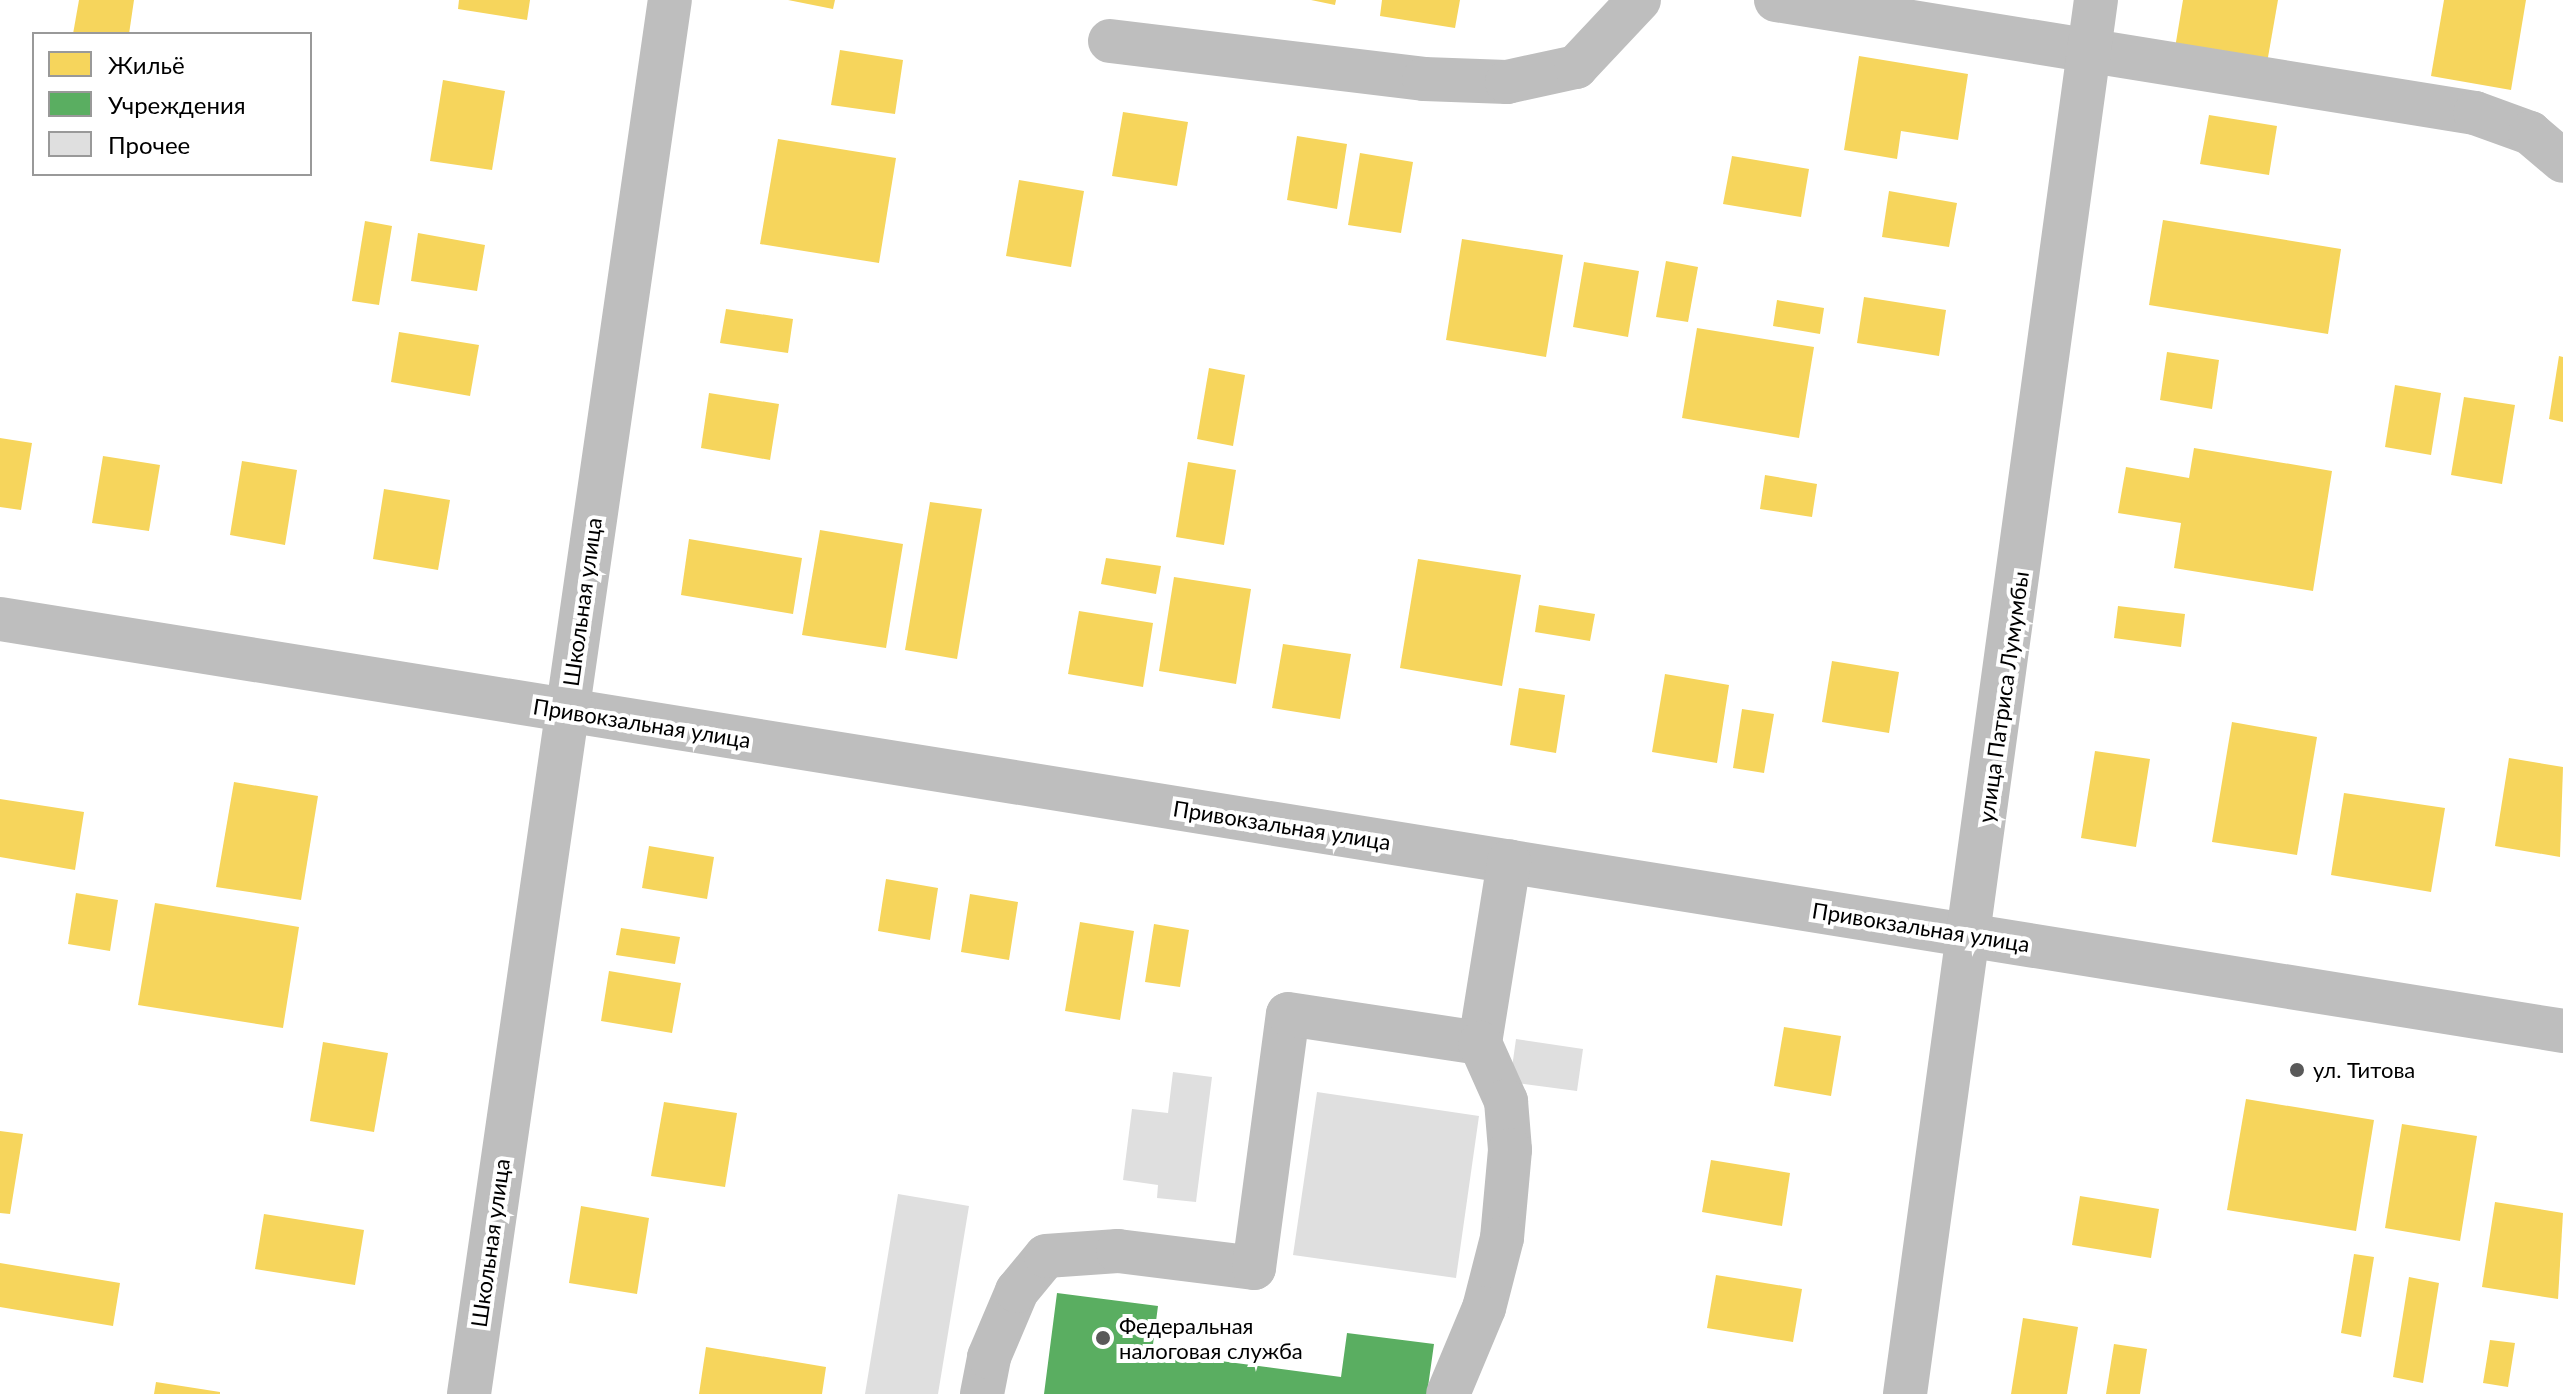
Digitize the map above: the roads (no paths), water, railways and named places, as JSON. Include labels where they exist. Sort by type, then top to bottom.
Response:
[{"type":"street","name":"Школьная улица","points":[[469,1394],[670,0]]},
{"type":"street","points":[[1110,41],[1424,79],[1507,82],[1576,67],[1639,0]]},
{"type":"street","points":[[1776,0],[2475,113],[2530,133],[2563,161]]},
{"type":"street","name":"улица Патриса Лумумбы","points":[[1905,1394],[1971,935],[2096,0]]},
{"type":"street","name":"Привокзальная улица","points":[[0,619],[2563,1031]]},
{"type":"street","points":[[1448,1394],[1484,1308],[1504,1223],[1510,1150],[1506,1101],[1480,1043],[1509,861]]},
{"type":"street","points":[[982,1394],[989,1357],[1017,1291],[1046,1256],[1118,1251],[1254,1268],[1288,1014],[1480,1043]]},
{"type":"place","name":"ул. Титова","points":[[2297,1070]]},
{"type":"place","name":"Федеральная налоговая служба","points":[[1103,1338]]}]
